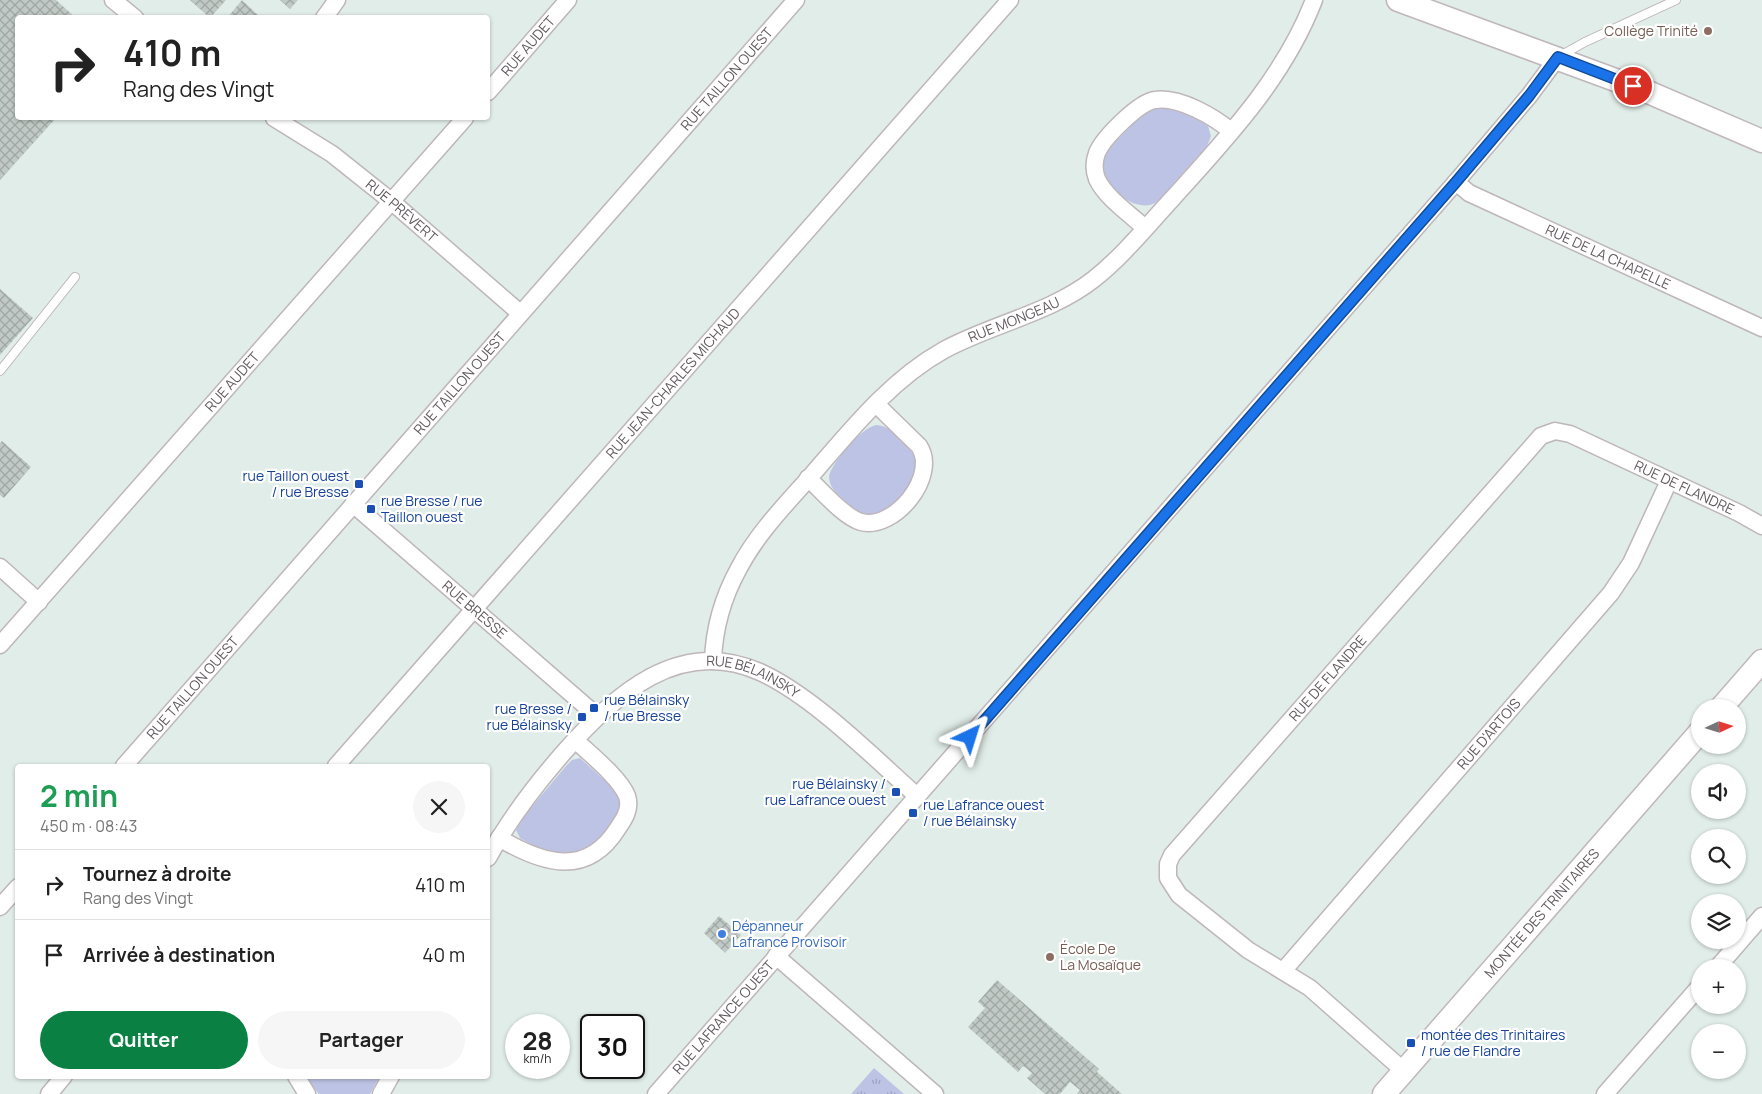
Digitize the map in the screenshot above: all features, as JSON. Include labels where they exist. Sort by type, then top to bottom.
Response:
[{"type":"street","points":[[113,0],[131,15]]},
{"type":"street","points":[[326,15],[337,0]]},
{"type":"street","name":"RUE AUDET","points":[[490,90],[568,0]]},
{"type":"street","name":"RUE TAILLON OUEST","points":[[126,764],[796,0]]},
{"type":"street","name":"RUE JEAN-CHARLES MICHAUD","points":[[338,764],[1010,0]]},
{"type":"street","name":"RUE MONGEAU","points":[[713,661],[717,622],[739,568],[762,532],[808,478],[876,404],[907,375],[945,350],[978,333],[1057,300],[1086,285],[1107,268],[1146,228],[1231,131],[1282,66],[1314,0]]},
{"type":"street","points":[[1398,0],[1558,57],[1703,114],[1762,141]]},
{"type":"street","name":"RUE LAFRANCE OUEST","points":[[656,1094],[1456,182],[1529,96],[1558,57]]},
{"type":"street","points":[[1146,228],[1118,203],[1098,181],[1095,161],[1104,142],[1134,111],[1155,100],[1177,102],[1202,112],[1231,131]]},
{"type":"street","name":"RUE PRÉVERT","points":[[277,120],[325,148],[391,201],[520,313]]},
{"type":"street","name":"RUE AUDET","points":[[0,645],[463,120]]},
{"type":"street","name":"RUE DE LA CHAPELLE","points":[[1456,182],[1469,192],[1762,328]]},
{"type":"street","points":[[808,478],[849,515],[862,522],[877,523],[886,519],[905,502],[923,478],[926,464],[924,454],[919,446],[876,404]]},
{"type":"street","name":"RUE DE FLANDRE","points":[[1404,1071],[1324,1000],[1283,971],[1248,950],[1175,891],[1168,878],[1167,869],[1174,851],[1537,438],[1550,432],[1565,432],[1739,513],[1762,526]]},
{"type":"street","name":"RUE D'ARTOIS","points":[[1283,971],[1611,593],[1630,562],[1669,481]]},
{"type":"street","name":"RUE BRESSE","points":[[353,504],[597,716]]},
{"type":"street","points":[[0,567],[39,602]]},
{"type":"street","name":"RUE BÉLAINSKY","points":[[490,854],[499,838],[532,791],[597,716],[625,692],[654,675],[680,665],[713,661],[740,665],[785,686],[823,715],[917,796]]},
{"type":"street","points":[[1730,699],[1760,668]]},
{"type":"street","points":[[499,838],[512,846],[537,855],[573,862],[588,859],[597,853],[618,829],[628,808],[626,795],[608,772],[575,740]]},
{"type":"street","name":"MONTÉE DES TRINITAIRES","points":[[1384,1094],[1691,742]]},
{"type":"street","points":[[0,907],[15,890]]},
{"type":"street","points":[[1725,959],[1762,916]]},
{"type":"street","points":[[776,956],[936,1094]]},
{"type":"street","points":[[1605,1094],[1691,996]]},
{"type":"street","points":[[49,1094],[62,1079]]},
{"type":"street","points":[[298,1079],[307,1094]]},
{"type":"street","points":[[381,1094],[389,1079]]},
{"type":"lane","points":[[1558,57],[1584,42],[1676,0]]},
{"type":"lane","points":[[0,371],[76,277]]},
{"type":"green space","points":[[1152,109],[1174,110],[1189,115],[1208,126],[1211,136],[1207,146],[1159,200],[1150,205],[1141,205],[1121,196],[1113,188],[1103,170],[1103,161],[1116,141],[1138,119]]},
{"type":"green space","points":[[876,425],[888,429],[907,446],[916,460],[917,473],[909,489],[886,510],[876,514],[859,514],[831,486],[829,476],[836,462],[848,446],[863,432]]},
{"type":"green space","points":[[580,758],[613,788],[619,799],[618,812],[610,826],[598,840],[588,847],[566,853],[543,849],[520,838],[516,830],[524,816],[566,766],[572,760]]},
{"type":"green space","points":[[874,1068],[904,1094],[851,1094]]},
{"type":"green space","points":[[306,1079],[378,1079],[370,1094],[319,1094]]},
{"type":"building","points":[[0,0],[56,0],[73,15],[15,15],[15,120],[54,120],[0,180]]},
{"type":"building","points":[[190,0],[226,0],[213,15],[207,15]]},
{"type":"building","points":[[242,0],[258,15],[230,15]]},
{"type":"building","points":[[280,0],[298,0],[290,9]]},
{"type":"building","points":[[0,289],[33,318],[0,355]]},
{"type":"building","points":[[2,441],[31,467],[4,498],[0,495],[0,443]]},
{"type":"building","name":"Dépanneur Lafrance Provisoir","points":[[719,916],[741,935],[725,953],[704,933]]},
{"type":"building","points":[[997,980],[1099,1069],[1097,1072],[1122,1094],[1077,1094],[1080,1090],[1070,1082],[1060,1094],[1045,1094],[1027,1078],[1032,1073],[1023,1066],[1018,1072],[968,1027],[985,1008],[978,1002]]},
{"type":"place","name":"Collège Trinité","points":[[1708,31]]},
{"type":"place","name":"rue Taillon ouest / rue Bresse","points":[[359,484]]},
{"type":"place","name":"rue Bresse / rue Taillon ouest","points":[[371,509]]},
{"type":"place","name":"rue Bélainsky / rue Bresse","points":[[594,708]]},
{"type":"place","name":"rue Bresse / rue Bélainsky","points":[[582,717]]},
{"type":"place","name":"rue Bélainsky / rue Lafrance ouest","points":[[896,792]]},
{"type":"place","name":"rue Lafrance ouest / rue Bélainsky","points":[[913,813]]},
{"type":"place","name":"Dépanneur Lafrance Provisoir","points":[[722,934]]},
{"type":"place","name":"École De La Mosaïque","points":[[1050,957]]},
{"type":"place","name":"montée des Trinitaires / rue de Flandre","points":[[1411,1043]]},
{"type":"route","points":[[970,737],[1456,182],[1529,96],[1558,57],[1633,86]]}]
